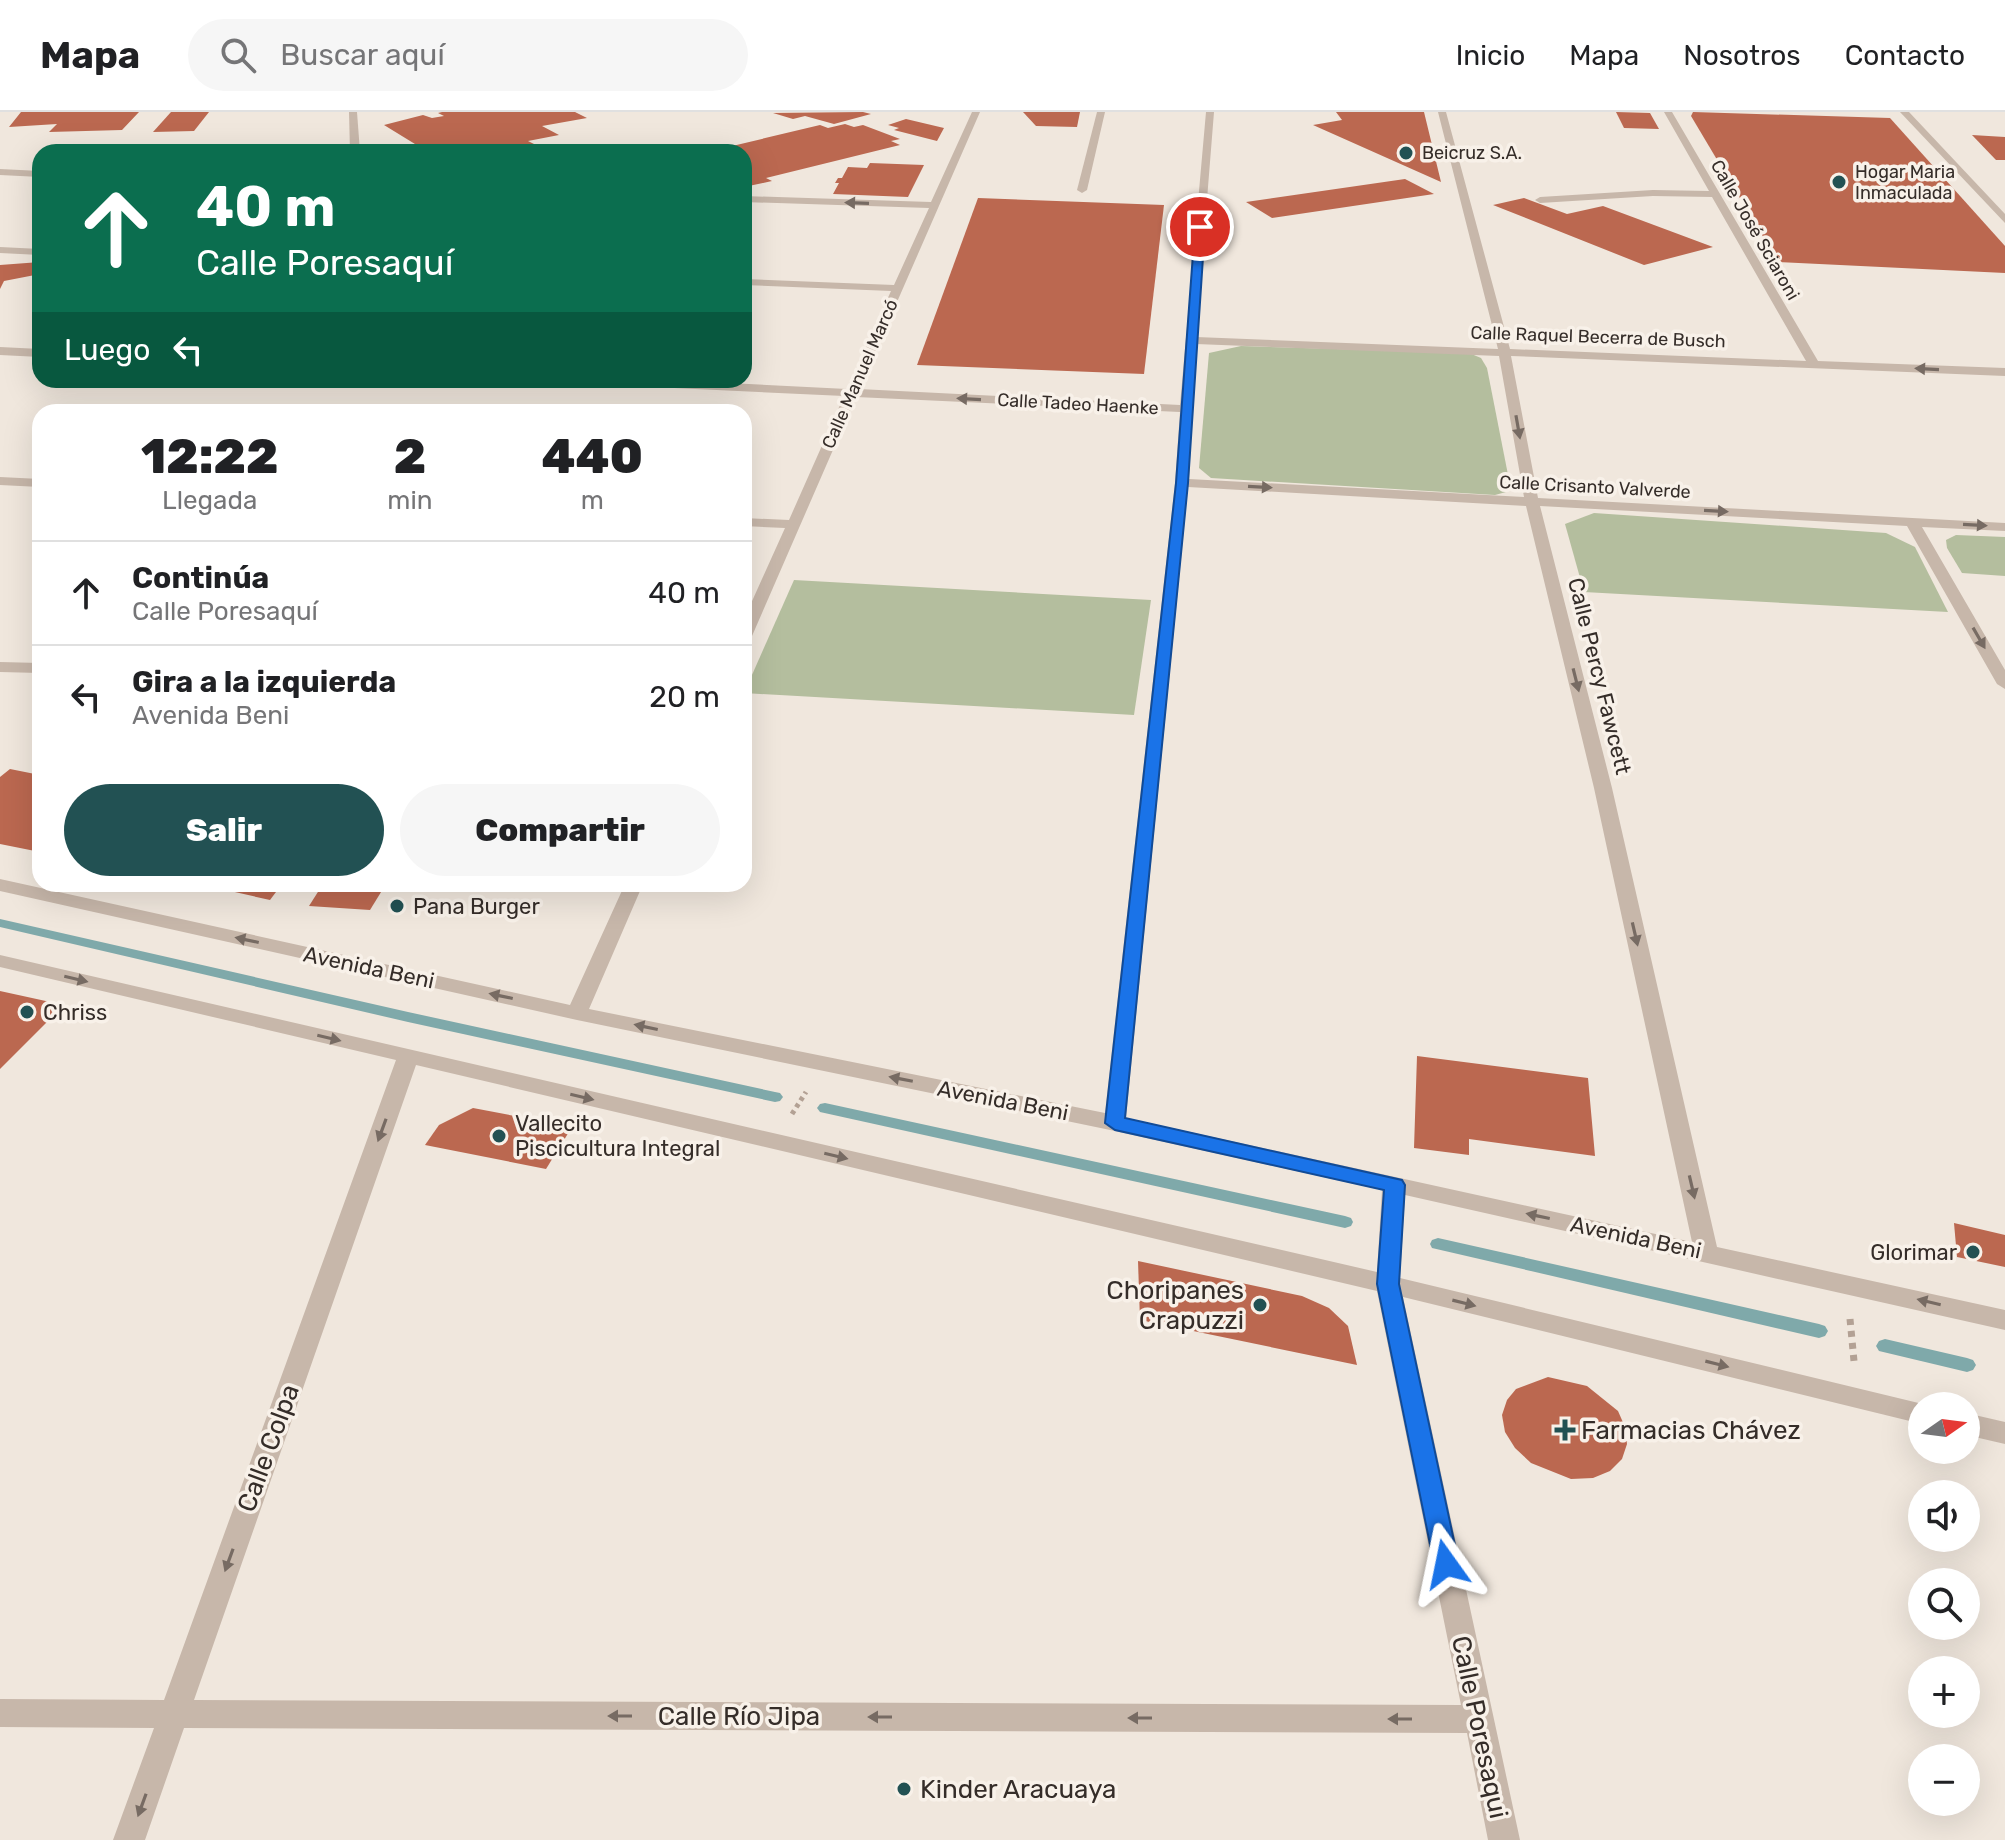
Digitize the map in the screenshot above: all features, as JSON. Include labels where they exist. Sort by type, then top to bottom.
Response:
[{"type":"street","points":[[353,112],[355,144]]},
{"type":"street","name":"Calle Manuel Marcó","points":[[752,618],[976,112]]},
{"type":"street","points":[[1082,190],[1101,112]]},
{"type":"street","points":[[1186,409],[1210,112]]},
{"type":"street","name":"Calle Percy Fawcett","points":[[1442,112],[1504,350],[1532,502],[1603,788],[1706,1252]]},
{"type":"street","name":"Calle José Sciaroni","points":[[1668,112],[1814,364]]},
{"type":"street","points":[[1904,112],[2005,220]]},
{"type":"street","points":[[0,172],[32,174]]},
{"type":"street","points":[[1540,200],[1653,193],[1716,194]]},
{"type":"street","points":[[752,199],[935,205]]},
{"type":"street","points":[[0,250],[32,252]]},
{"type":"street","points":[[752,282],[898,288]]},
{"type":"street","name":"Calle Raquel Becerra de Busch","points":[[1190,340],[2005,372]]},
{"type":"street","points":[[0,351],[32,353]]},
{"type":"street","name":"Calle Tadeo Haenke","points":[[751,388],[1186,409],[1182,483],[1115,1123]]},
{"type":"street","points":[[0,481],[32,483]]},
{"type":"street","name":"Calle Crisanto Valverde","points":[[1182,483],[2005,527]]},
{"type":"street","points":[[752,522],[793,524]]},
{"type":"street","points":[[1912,522],[2005,684]]},
{"type":"street","points":[[0,667],[32,668]]},
{"type":"street","name":"Avenida Beni","points":[[0,885],[577,1013],[1115,1123],[2005,1320]]},
{"type":"street","points":[[577,1013],[630,892]]},
{"type":"street","points":[[0,961],[1388,1284],[1908,1410]]},
{"type":"street","name":"Calle Colpa","points":[[129,1840],[408,1057]]},
{"type":"street","name":"Calle Poresaqui","points":[[1394,1185],[1388,1284],[1504,1840]]},
{"type":"street","points":[[1980,1427],[2005,1433]]},
{"type":"street","name":"Calle Río Jipa","points":[[0,1713],[1478,1719]]},
{"type":"path","points":[[774,1141],[825,1064]]},
{"type":"path","points":[[1847,1283],[1858,1398]]},
{"type":"green space","points":[[1241,346],[1469,353],[1481,358],[1487,368],[1510,485],[1506,492],[1495,495],[1211,478],[1199,468],[1209,353]]},
{"type":"green space","points":[[1594,513],[1886,533],[1915,547],[1948,612],[1584,592],[1565,524]]},
{"type":"green space","points":[[1956,535],[2005,537],[2005,576],[1962,573],[1947,548],[1946,540]]},
{"type":"green space","points":[[794,580],[1151,600],[1134,715],[752,693],[752,675]]},
{"type":"building","points":[[21,112],[139,112],[122,130],[49,132],[57,124],[9,127]]},
{"type":"building","points":[[171,112],[209,112],[194,131],[153,132]]},
{"type":"building","points":[[575,112],[587,118],[542,126],[559,135],[528,141],[534,144],[415,144],[384,125],[423,115],[432,118],[444,116],[438,113]]},
{"type":"building","points":[[1023,112],[1080,112],[1077,127],[1036,126]]},
{"type":"building","name":"Beicruz S.A.","points":[[1336,112],[1424,112],[1441,182],[1313,125],[1342,120]]},
{"type":"building","points":[[1616,112],[1650,113],[1659,129],[1624,128]]},
{"type":"building","name":"Hogar Maria Inmaculada","points":[[1693,112],[1890,118],[2005,246],[2005,273],[1778,262],[1691,116]]},
{"type":"building","points":[[773,113],[871,114],[834,124],[805,116],[793,119]]},
{"type":"building","points":[[906,119],[944,128],[937,141],[894,130],[899,128],[888,125]]},
{"type":"building","points":[[845,124],[854,127],[863,125],[900,139],[891,141],[900,145],[766,178],[772,181],[752,185],[752,144],[740,144],[820,125],[828,128]]},
{"type":"building","points":[[1972,135],[2005,137],[2005,160],[1996,160]]},
{"type":"building","points":[[870,163],[924,165],[908,197],[833,194],[839,183],[835,183],[848,167],[867,168]]},
{"type":"building","points":[[1405,179],[1434,194],[1272,218],[1246,202]]},
{"type":"building","points":[[978,198],[1164,205],[1144,374],[917,365]]},
{"type":"building","points":[[1524,198],[1567,214],[1603,206],[1713,247],[1644,265],[1493,205]]},
{"type":"building","points":[[32,263],[32,276],[4,281],[0,289],[0,265]]},
{"type":"building","points":[[10,769],[32,773],[32,850],[0,844],[0,777]]},
{"type":"building","points":[[235,892],[276,892],[270,900]]},
{"type":"building","points":[[318,892],[381,892],[370,910],[309,906]]},
{"type":"building","points":[[0,991],[64,1005],[0,1069]]},
{"type":"building","points":[[1417,1056],[1588,1078],[1595,1156],[1469,1139],[1469,1155],[1414,1148]]},
{"type":"building","name":"Vallecito Piscicultura Integral","points":[[473,1108],[572,1127],[546,1169],[425,1145],[439,1125]]},
{"type":"building","points":[[1954,1223],[2005,1235],[2005,1267],[1957,1257]]},
{"type":"building","points":[[1138,1261],[1302,1296],[1329,1308],[1348,1326],[1357,1365],[1140,1320]]},
{"type":"building","name":"Farmacias Chávez","points":[[1548,1377],[1587,1386],[1618,1411],[1625,1427],[1627,1444],[1622,1459],[1610,1471],[1593,1478],[1571,1479],[1531,1463],[1515,1448],[1505,1432],[1502,1415],[1507,1400],[1516,1389]]},
{"type":"waterway","points":[[0,923],[775,1097]]},
{"type":"waterway","points":[[825,1108],[1345,1222]]},
{"type":"waterway","points":[[1438,1244],[1819,1331]]},
{"type":"waterway","points":[[1885,1346],[1967,1365]]},
{"type":"place","name":"Beicruz S.A.","points":[[1406,153]]},
{"type":"place","name":"Hogar Maria Inmaculada","points":[[1839,182]]},
{"type":"place","name":"Pana Burger","points":[[397,906]]},
{"type":"place","name":"Chriss","points":[[27,1012]]},
{"type":"place","name":"Vallecito Piscicultura Integral","points":[[499,1136]]},
{"type":"place","name":"Glorimar","points":[[1973,1252]]},
{"type":"place","name":"Choripanes Crapuzzi","points":[[1260,1305]]},
{"type":"place","name":"Farmacias Chávez","points":[[1565,1430]]},
{"type":"place","name":"Kinder Aracuaya","points":[[904,1789]]},
{"type":"route","points":[[1200,227],[1182,483],[1115,1123],[1394,1185],[1388,1284],[1446,1564]]}]
